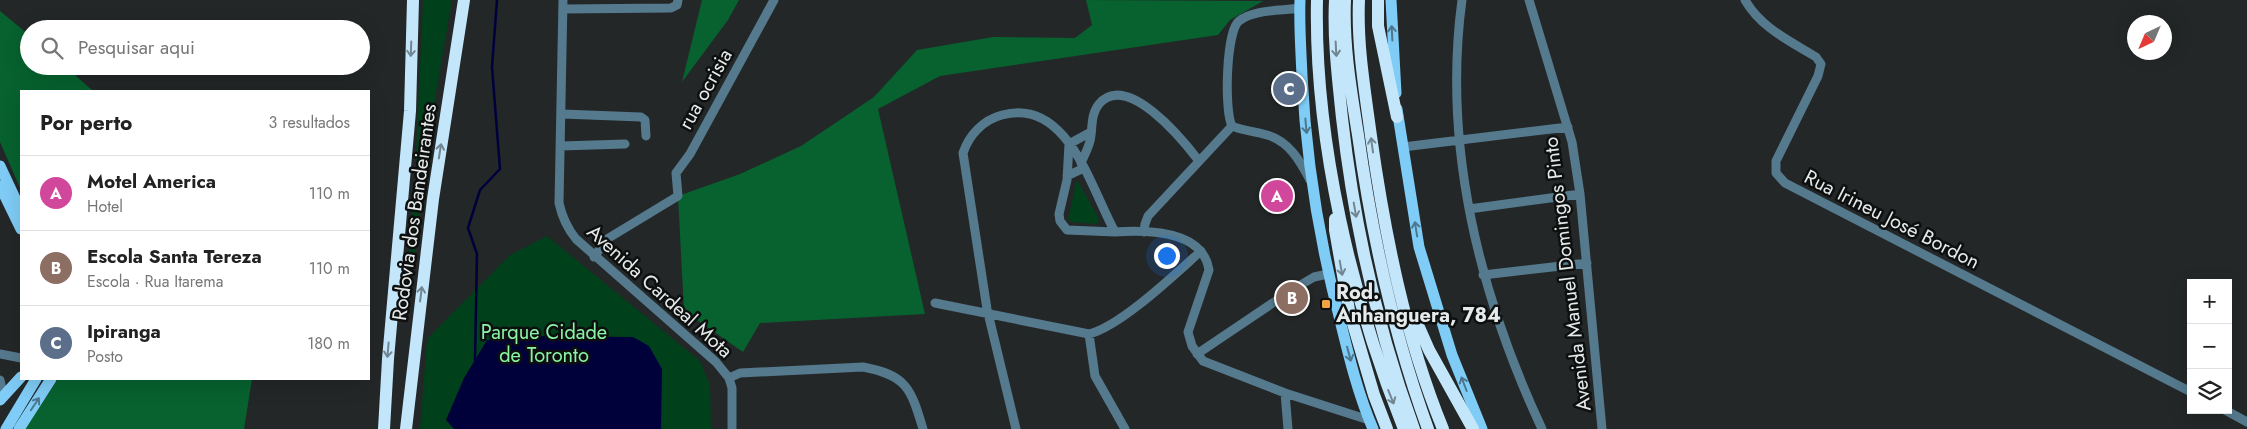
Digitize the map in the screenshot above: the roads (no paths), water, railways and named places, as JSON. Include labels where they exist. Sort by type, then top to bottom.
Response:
[{"type":"highway","name":"Rodovia dos Bandeirantes","points":[[384,429],[388,359],[410,111],[413,0]]},
{"type":"highway","name":"Rodovia dos Bandeirantes","points":[[406,429],[432,199],[464,0]]},
{"type":"highway","points":[[1318,0],[1319,87],[1337,202],[1370,332],[1388,390],[1404,429]]},
{"type":"highway","points":[[1335,0],[1336,65],[1358,229],[1382,334],[1414,429]]},
{"type":"highway","points":[[1346,0],[1346,48],[1373,235],[1393,322],[1428,429]]},
{"type":"highway","points":[[1359,0],[1361,61],[1366,101],[1375,167],[1396,279],[1417,354],[1443,429]]},
{"type":"highway","points":[[1378,0],[1378,26],[1398,117]]},
{"type":"highway","points":[[1337,202],[1335,230],[1349,310],[1386,429]]},
{"type":"highway","points":[[1396,279],[1406,292],[1418,328],[1428,350],[1473,429]]},
{"type":"main road","points":[[1391,0],[1398,117],[1419,247],[1452,355],[1482,429]]},
{"type":"main road","points":[[1300,4],[1303,90],[1311,182],[1328,274],[1354,375],[1371,425]]},
{"type":"main road","points":[[0,166],[20,209]]},
{"type":"main road","points":[[0,186],[4,201],[20,227]]},
{"type":"main road","points":[[0,400],[20,378]]},
{"type":"main road","points":[[6,429],[35,380]]},
{"type":"main road","points":[[19,429],[50,380]]},
{"type":"street","name":"rua ocrisia","points":[[594,257],[607,240],[678,196],[676,173],[690,154],[774,0]]},
{"type":"street","points":[[1462,0],[1458,69],[1459,140],[1469,209],[1483,275],[1518,374],[1542,429]]},
{"type":"street","name":"Avenida Manuel Domingos Pinto","points":[[1529,0],[1568,127],[1580,194],[1602,429]]},
{"type":"street","name":"Rua Irineu José Bordon","points":[[1746,0],[1756,17],[1766,26],[1816,57],[1820,64],[1818,76],[1776,161],[1776,173],[1785,183],[2187,390]]},
{"type":"street","points":[[563,4],[610,4],[671,8],[678,2]]},
{"type":"street","name":"Avenida Cardeal Mota","points":[[563,4],[559,203],[562,216],[568,230],[594,257],[716,362],[729,378],[733,402],[732,429]]},
{"type":"street","points":[[1232,126],[1228,108],[1230,40],[1233,29],[1240,20],[1251,15],[1300,4]]},
{"type":"street","points":[[1067,176],[1083,165],[1090,141],[1094,113],[1098,105],[1110,96],[1123,95],[1136,100],[1152,111],[1171,128],[1199,161]]},
{"type":"street","points":[[1016,429],[988,314],[964,164],[963,153],[967,143],[990,120],[1008,113],[1022,112],[1038,115],[1050,122],[1069,144],[1083,165],[1115,232]]},
{"type":"street","points":[[562,114],[641,117],[645,120],[646,136]]},
{"type":"street","points":[[1144,232],[1144,224],[1148,216],[1232,126]]},
{"type":"street","points":[[1232,126],[1268,135],[1284,144],[1298,158],[1311,182]]},
{"type":"street","points":[[1403,147],[1568,127]]},
{"type":"street","points":[[1069,144],[1091,132]]},
{"type":"street","points":[[561,146],[625,144]]},
{"type":"street","points":[[1069,144],[1067,176],[1059,214],[1063,226],[1067,230],[1144,232],[1185,240],[1201,251],[1208,260],[1209,270],[1188,332],[1192,346],[1203,361],[1371,425]]},
{"type":"street","points":[[1469,209],[1580,194]]},
{"type":"street","points":[[935,303],[1089,334],[1097,332],[1118,320],[1201,251]]},
{"type":"street","points":[[1483,275],[1587,263]]},
{"type":"street","points":[[1197,354],[1314,276],[1328,274]]},
{"type":"street","points":[[1089,334],[1095,376],[1125,429]]},
{"type":"street","points":[[0,354],[20,358]]},
{"type":"street","points":[[729,378],[740,373],[863,368],[879,370],[891,374],[914,397],[923,429]]},
{"type":"street","points":[[0,380],[2,389],[0,400]]},
{"type":"street","points":[[1285,393],[1288,429]]},
{"type":"street","points":[[2232,414],[2247,422]]},
{"type":"waterway","points":[[475,360],[477,254],[468,228],[480,190],[500,169],[492,67],[497,0]]},
{"type":"place","name":"Ipiranga","points":[[1289,89]]},
{"type":"place","name":"Motel America","points":[[1277,196]]},
{"type":"place","name":"Escola Santa Tereza","points":[[1292,298]]},
{"type":"place","name":"Rod. Anhanguera, 784","points":[[1326,304]]},
{"type":"park label","name":"Parque Cidade de Toronto","points":[[544,344]]}]
